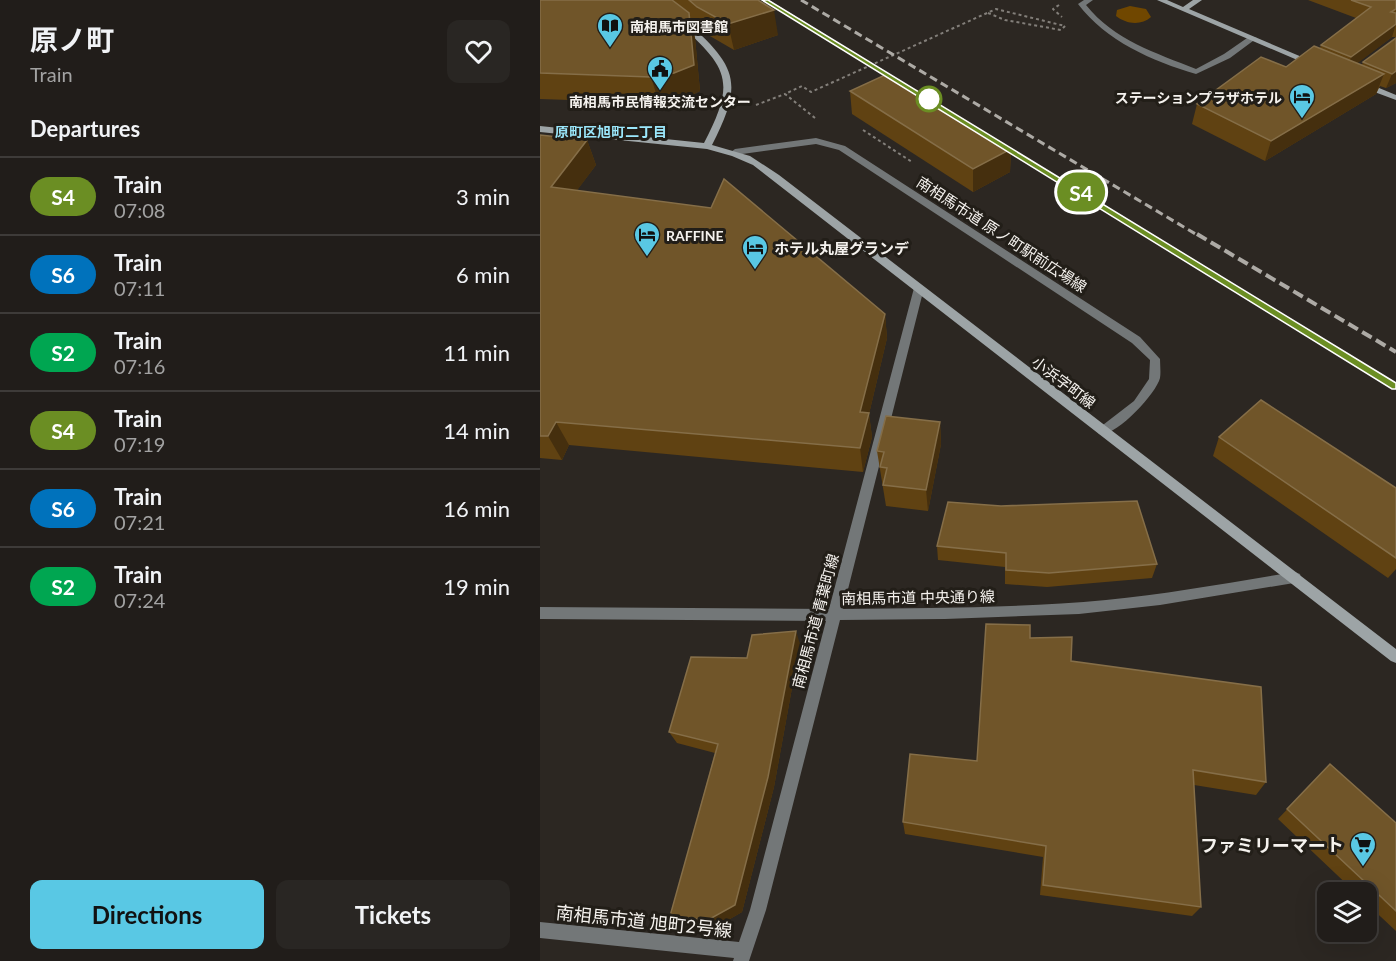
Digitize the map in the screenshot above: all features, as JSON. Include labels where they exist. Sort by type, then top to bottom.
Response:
[{"type":"main road","points":[[1161,0],[1316,64]]},
{"type":"main road","points":[[1184,9],[1198,0]]},
{"type":"main road","points":[[674,15],[710,46],[721,60],[729,77],[729,93],[722,118],[707,146]]},
{"type":"main road","points":[[1357,82],[1396,98]]},
{"type":"main road","name":"小浜字町線","points":[[540,129],[707,146],[735,152],[762,165],[797,195],[1396,657]]},
{"type":"street","points":[[1089,0],[1082,4],[1091,18],[1120,39],[1196,72],[1227,56],[1252,38]]},
{"type":"street","name":"南相馬市道 原ノ町駅前広場線","points":[[735,152],[816,141],[842,148],[1136,340],[1155,359],[1154,378],[1138,404],[1103,431]]},
{"type":"street","name":"南相馬市道 青葉町線","points":[[742,956],[758,910],[919,288]]},
{"type":"street","name":"南相馬市道 中央通り線","points":[[540,613],[833,614],[1082,608],[1170,599],[1295,578]]},
{"type":"street","name":"南相馬市道 旭町2号線","points":[[540,930],[742,956]]},
{"type":"path","points":[[756,105],[787,95],[802,86],[811,92],[996,9],[1065,26]]},
{"type":"path","points":[[988,13],[1005,20],[1060,30],[1068,23]]},
{"type":"path","points":[[787,95],[816,119]]},
{"type":"path","points":[[903,156],[913,153]]},
{"type":"shaded area","points":[[1130,6],[1146,9],[1151,17],[1143,22],[1134,23],[1116,16],[1117,10]]},
{"type":"building","name":"南相馬市図書館","points":[[540,0],[672,0],[689,13],[694,65],[674,73],[651,77],[540,73]]},
{"type":"building","points":[[689,0],[758,0],[774,10],[728,24]]},
{"type":"building","points":[[1351,0],[1396,0],[1396,9],[1391,12],[1396,13],[1396,24],[1351,57],[1321,45],[1371,7]]},
{"type":"building","points":[[1396,38],[1396,71],[1392,74],[1363,62]]},
{"type":"building","points":[[1314,46],[1384,74],[1271,141],[1197,104],[1261,57],[1286,67]]},
{"type":"building","points":[[887,74],[1011,149],[973,169],[850,91]]},
{"type":"building","points":[[540,135],[587,140],[551,187],[711,208],[724,179],[885,314],[860,412],[869,413],[860,448],[556,422],[548,436],[540,436]]},
{"type":"building","points":[[1261,400],[1396,488],[1396,558],[1219,437]]},
{"type":"building","points":[[886,416],[940,422],[926,490],[883,485],[887,468],[880,467],[884,452],[877,451]]},
{"type":"building","points":[[1137,501],[1157,564],[1049,573],[1006,570],[1006,553],[937,546],[948,502],[1001,506]]},
{"type":"building","points":[[986,624],[1030,625],[1030,638],[1072,637],[1071,661],[1261,687],[1266,782],[1193,770],[1201,907],[1043,885],[1046,846],[903,822],[910,754],[977,761]]},
{"type":"building","points":[[796,631],[768,777],[735,905],[708,920],[670,916],[718,744],[669,732],[691,657],[747,658],[752,635]]},
{"type":"building","name":"ファミリーマート","points":[[1330,764],[1396,823],[1396,911],[1377,893],[1377,882],[1365,882],[1287,809]]},
{"type":"railway","points":[[766,0],[1150,236]]},
{"type":"railway","points":[[801,0],[1199,236]]},
{"type":"railway","points":[[1148,234],[1396,386]]},
{"type":"railway","points":[[1197,234],[1396,352]]},
{"type":"train","name":"S4","points":[[766,0],[1396,386]]},
{"type":"place","name":"南相馬市図書館","points":[[610,49]]},
{"type":"place","name":"南相馬市民情報交流センター","points":[[660,92]]},
{"type":"place","name":"ステーションプラザホテル","points":[[1302,120]]},
{"type":"place","name":"RAFFINE","points":[[647,258]]},
{"type":"place","name":"ホテル丸屋グランデ","points":[[755,271]]},
{"type":"place","name":"ファミリーマート","points":[[1363,868]]},
{"type":"district","name":"原町区旭町二丁目","points":[[611,131]]}]
